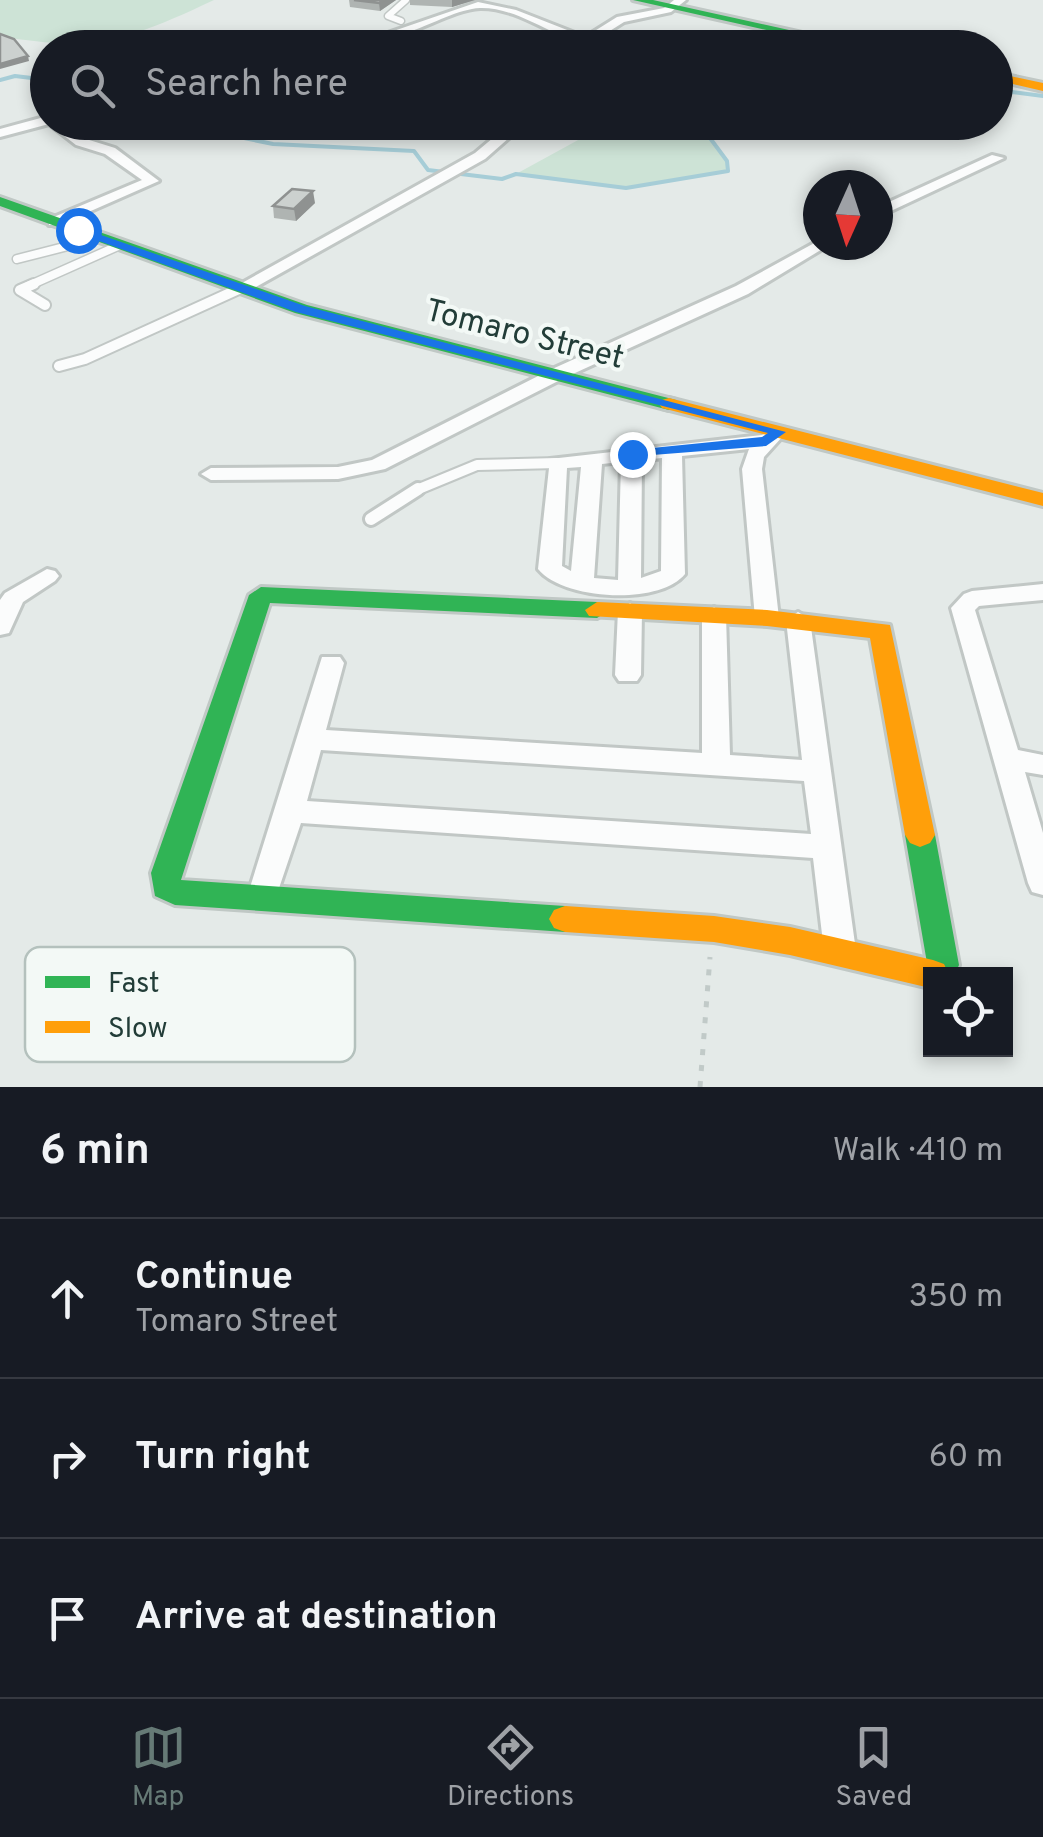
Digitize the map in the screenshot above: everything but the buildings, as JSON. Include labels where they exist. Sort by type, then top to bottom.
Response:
[{"type":"main road","points":[[626,0],[675,6],[784,30]]},
{"type":"main road","points":[[642,8],[675,6],[776,30]]},
{"type":"main road","points":[[1013,80],[1043,86]]},
{"type":"main road","name":"Tomaro Street","points":[[0,201],[300,309],[557,374],[772,436],[1043,500]]},
{"type":"main road","points":[[923,971],[714,930],[174,892],[166,887],[166,873],[261,595],[630,599],[714,616],[870,628],[880,631],[885,641],[943,964],[940,967]]},
{"type":"street","points":[[392,30],[478,5],[512,12],[560,30]]},
{"type":"street","points":[[604,30],[642,8]]},
{"type":"street","points":[[402,26],[409,30]]},
{"type":"street","points":[[0,133],[30,127]]},
{"type":"street","points":[[54,222],[152,181],[110,151],[78,140]]},
{"type":"street","points":[[240,288],[480,156],[499,140]]},
{"type":"street","points":[[893,206],[997,158]]},
{"type":"street","points":[[211,474],[338,473],[378,465],[557,374],[742,290],[803,255]]},
{"type":"street","points":[[630,599],[550,570],[556,463],[772,436]]},
{"type":"street","points":[[767,618],[752,469],[754,456],[772,436]]},
{"type":"street","points":[[630,599],[673,574],[672,449]]},
{"type":"street","points":[[628,674],[632,454]]},
{"type":"street","points":[[582,581],[592,459]]},
{"type":"street","points":[[0,627],[13,598],[47,576]]},
{"type":"street","points":[[1043,592],[972,600],[963,608],[1043,883]]},
{"type":"street","points":[[714,616],[716,766]]},
{"type":"street","points":[[798,620],[840,952]]},
{"type":"street","points":[[262,897],[332,663]]},
{"type":"street","points":[[311,739],[815,770]]},
{"type":"street","points":[[1010,759],[1043,766]]},
{"type":"street","points":[[290,810],[826,847]]},
{"type":"lane","points":[[402,26],[388,16],[406,0]]},
{"type":"lane","points":[[17,258],[110,241]]},
{"type":"lane","points":[[46,305],[20,290],[110,241]]},
{"type":"lane","points":[[58,366],[85,359],[240,288]]},
{"type":"lane","points":[[371,519],[422,483],[466,466],[489,460],[556,463]]},
{"type":"path","points":[[700,1087],[714,930]]},
{"type":"green space","points":[[0,0],[214,0],[142,30],[30,30],[30,41],[0,36]]},
{"type":"green space","points":[[578,140],[711,140],[727,161],[728,171],[626,188],[516,174]]},
{"type":"waterway","points":[[0,80],[30,78]]},
{"type":"waterway","points":[[1013,92],[1043,96]]},
{"type":"waterway","points":[[254,140],[414,151],[428,170],[502,179],[516,174],[626,188],[728,171],[727,161],[711,140]]},
{"type":"traffic: fast","points":[[638,0],[780,30]]},
{"type":"traffic: fast","points":[[0,201],[301,309],[669,404]]},
{"type":"traffic: fast","points":[[565,919],[175,892],[166,887],[166,873],[261,595],[597,610]]},
{"type":"traffic: fast","points":[[920,835],[942,967]]},
{"type":"traffic: slow","points":[[1013,81],[1043,87]]},
{"type":"traffic: slow","points":[[669,404],[1043,500]]},
{"type":"traffic: slow","points":[[597,610],[767,618],[881,631],[920,835]]},
{"type":"traffic: slow","points":[[565,919],[714,929],[790,941],[923,972]]},
{"type":"route","points":[[78,230],[300,309],[779,432],[766,442],[632,454]]}]
